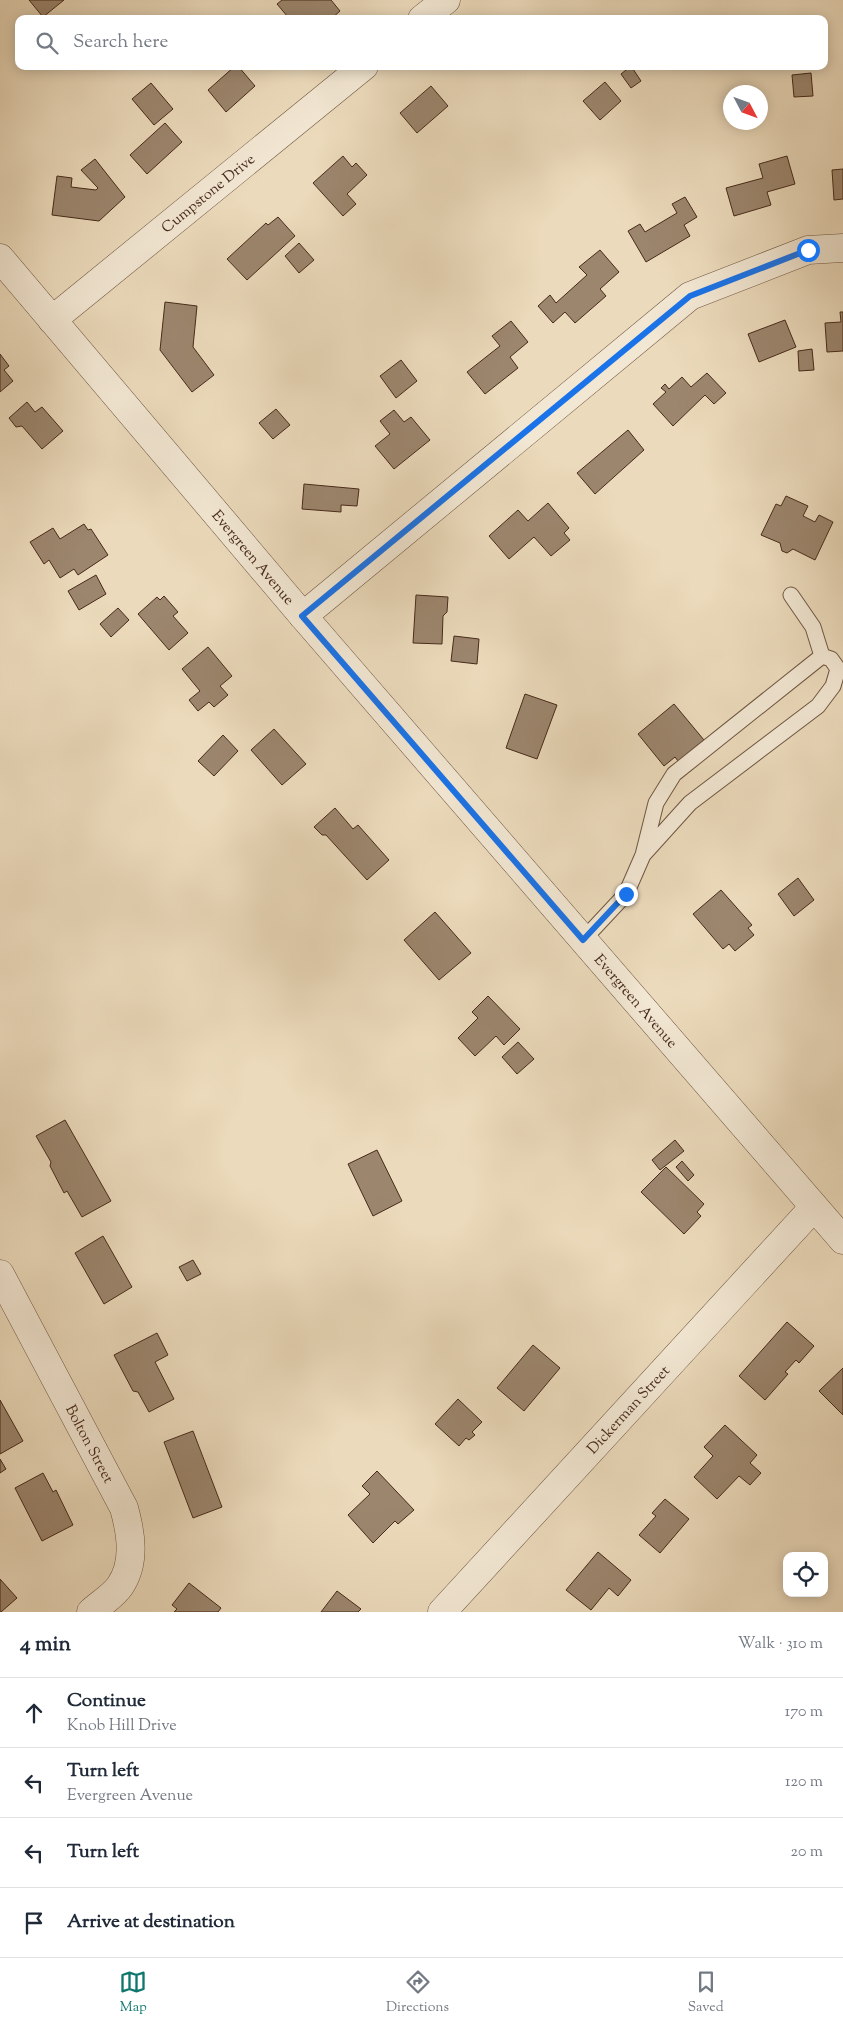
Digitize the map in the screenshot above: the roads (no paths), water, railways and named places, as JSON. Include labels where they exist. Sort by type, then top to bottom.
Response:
[{"type":"street","points":[[427,15],[446,0]]},
{"type":"street","name":"Cumpstone Drive","points":[[52,320],[359,70]]},
{"type":"street","points":[[302,616],[690,296],[808,250],[843,248]]},
{"type":"street","name":"Evergreen Avenue","points":[[0,258],[302,616],[843,1240]]},
{"type":"street","name":"Dickerman Street","points":[[442,1612],[814,1207]]},
{"type":"street","name":"Bolton Street","points":[[0,1274],[124,1508],[131,1532],[127,1572],[119,1587],[91,1612]]},
{"type":"lane","points":[[790,595],[813,627],[822,656]]},
{"type":"lane","points":[[583,940],[626,894],[643,855],[656,803],[674,774],[822,656]]},
{"type":"lane","points":[[643,855],[690,803],[818,706],[833,686],[838,669],[831,659],[822,656]]}]
